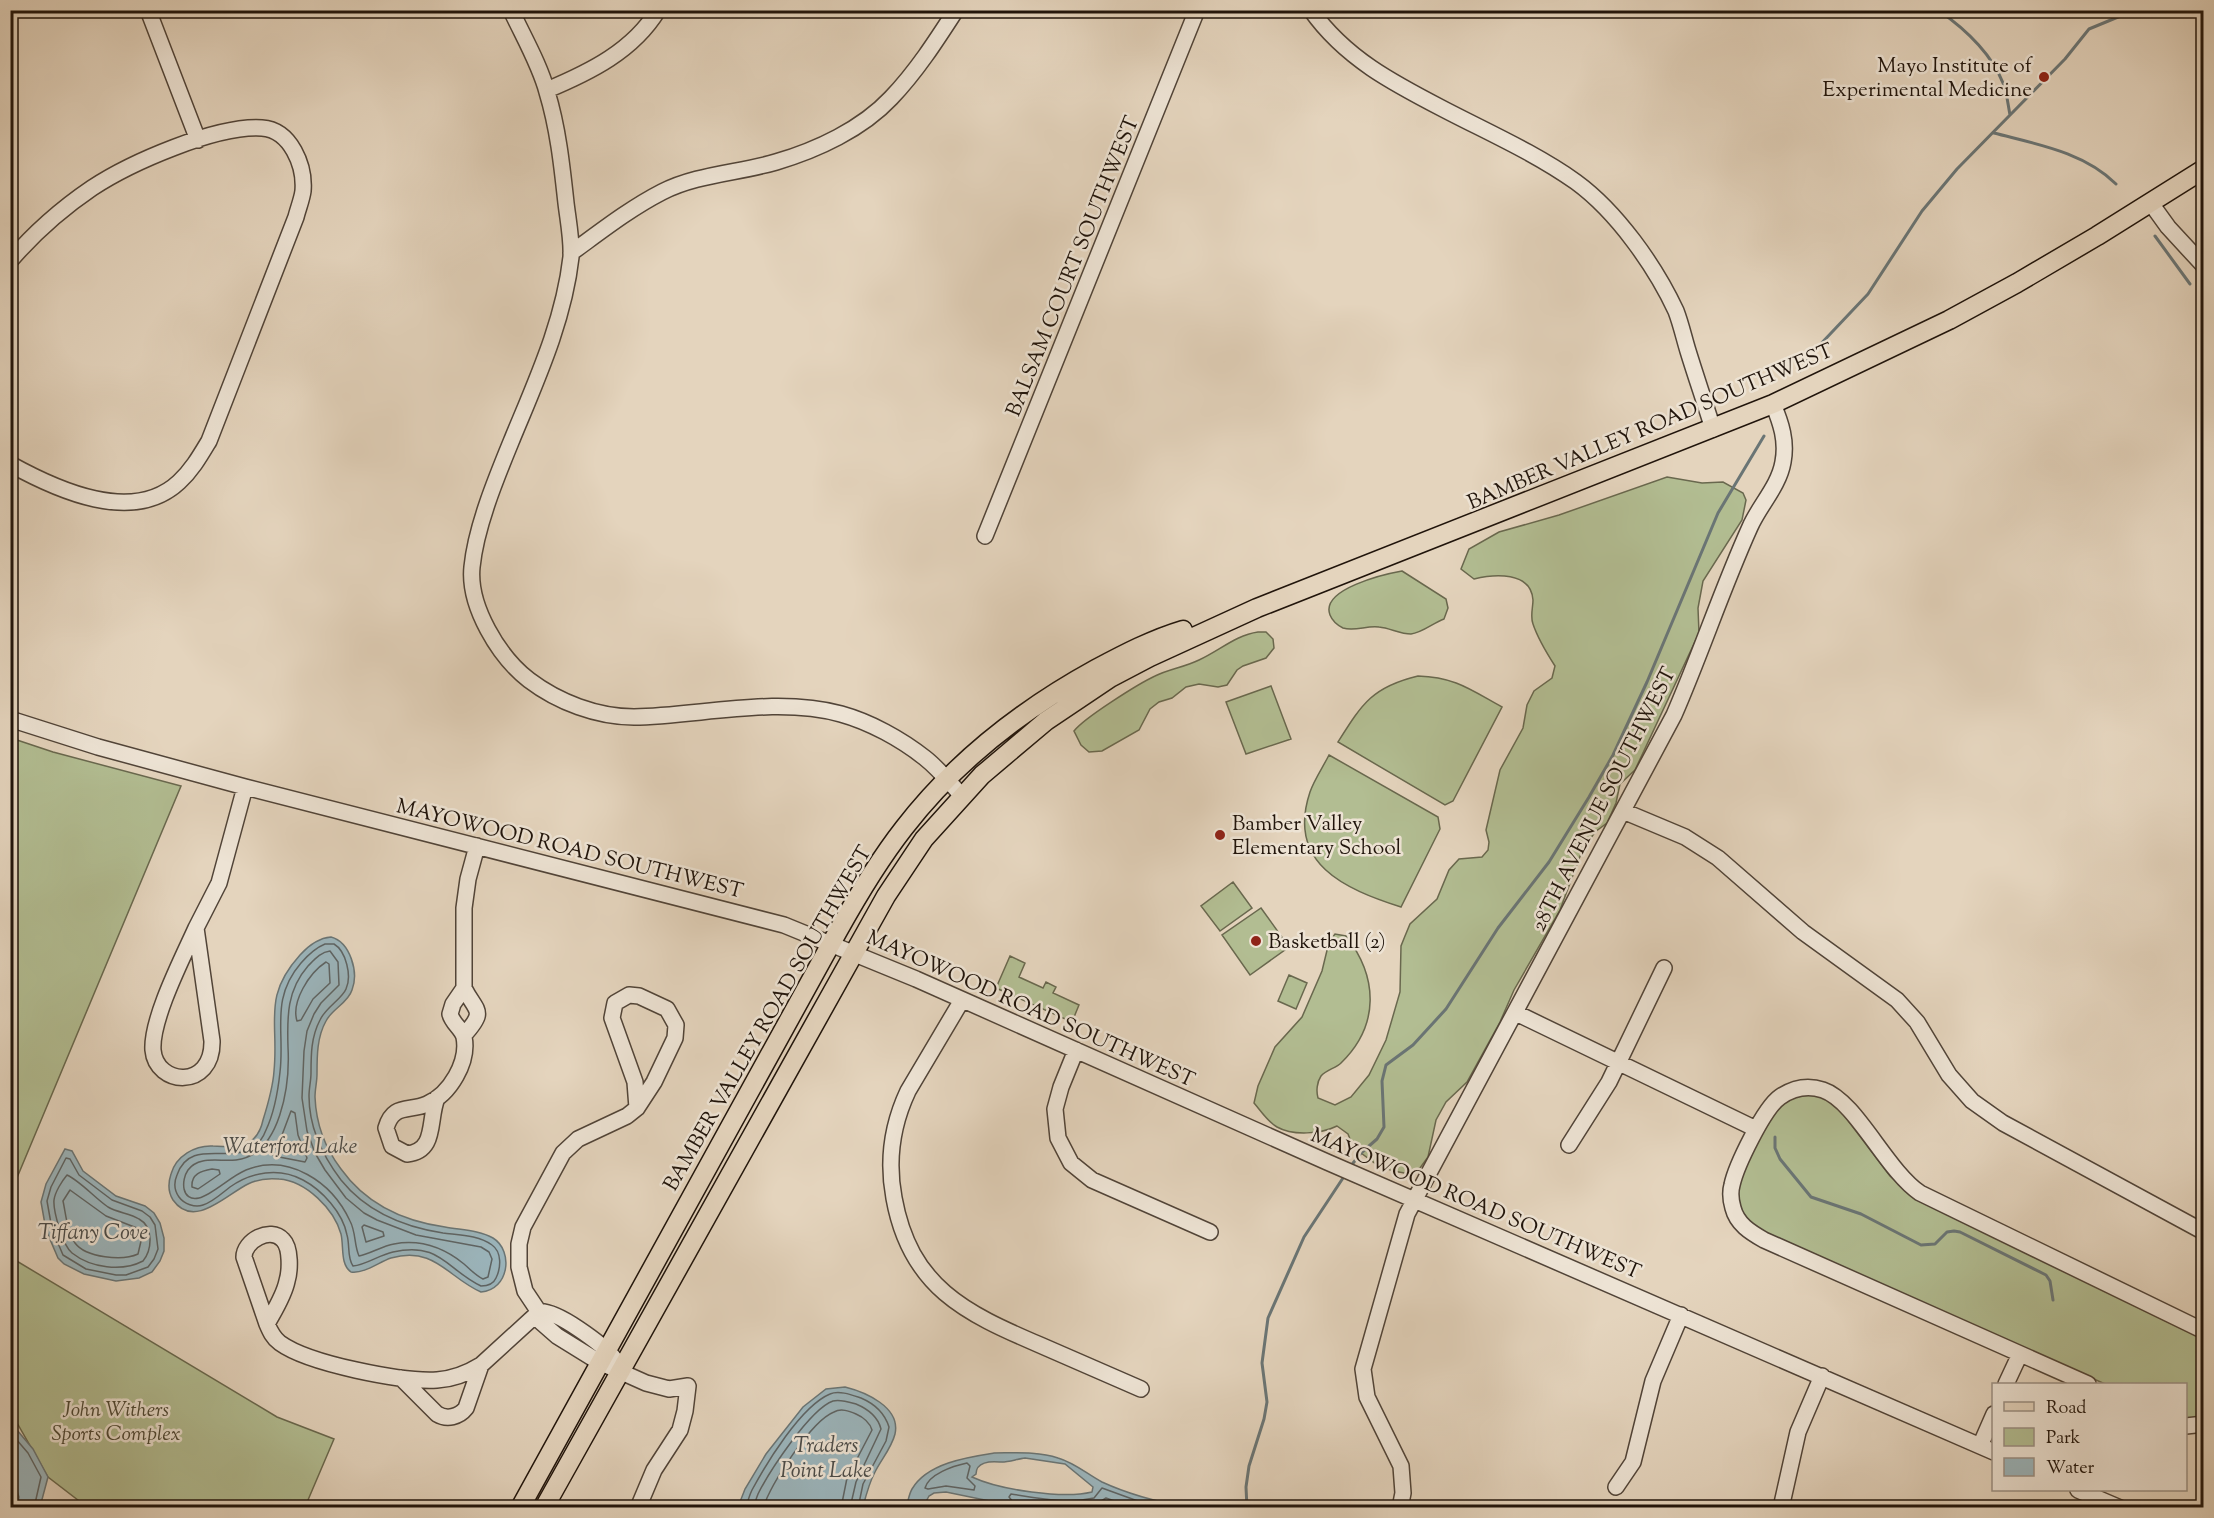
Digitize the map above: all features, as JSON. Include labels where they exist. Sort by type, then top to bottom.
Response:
[{"type":"main road","name":"BAMBER VALLEY ROAD SOUTHWEST","points":[[544,1508],[853,952],[902,871],[924,839],[982,775],[1046,720],[1101,684],[1150,657],[1257,608],[1773,404],[1949,320],[2037,272],[2204,170]]},
{"type":"main road","name":"BAMBER VALLEY ROAD SOUTHWEST","points":[[520,1508],[831,943],[904,827],[946,780],[1009,725],[1080,678],[1128,652],[1178,631],[1257,608]]},
{"type":"street","points":[[148,10],[198,140]]},
{"type":"street","points":[[511,10],[547,90],[562,163],[571,253],[565,293],[549,348],[497,477],[477,541],[471,570],[479,616],[492,638],[527,679],[557,698],[591,711],[632,717],[717,709],[795,708],[839,714],[862,721],[925,758],[962,796]]},
{"type":"street","points":[[547,90],[580,76],[625,48],[649,26],[658,10]]},
{"type":"street","points":[[571,253],[622,216],[663,192],[689,181],[776,162],[817,147],[853,128],[889,101],[905,83],[956,10]]},
{"type":"street","name":"BALSAM COURT SOUTHWEST","points":[[985,536],[1197,10]]},
{"type":"street","points":[[1311,10],[1322,26],[1351,55],[1388,80],[1519,148],[1576,182],[1603,204],[1625,230],[1652,269],[1676,312],[1713,429]]},
{"type":"street","points":[[10,261],[40,229],[94,187],[132,166],[198,140],[237,130],[264,128],[284,137],[295,152],[303,175],[303,192],[296,217],[209,441],[200,457],[177,484],[154,498],[129,502],[99,501],[53,484],[10,464]]},
{"type":"street","points":[[2150,202],[2168,227],[2204,266]]},
{"type":"street","name":"28TH AVENUE SOUTHWEST","points":[[1400,1508],[1403,1492],[1401,1466],[1367,1397],[1363,1369],[1406,1218],[1413,1200],[1674,715],[1695,668],[1728,575],[1783,464],[1782,425],[1773,404]]},
{"type":"street","name":"MAYOWOOD ROAD SOUTHWEST","points":[[10,719],[98,747],[245,787],[762,919],[831,943],[1413,1200],[1987,1449]]},
{"type":"street","points":[[196,928],[212,1041],[212,1057],[200,1072],[179,1077],[167,1073],[157,1063],[153,1044],[163,1006],[196,928],[219,883],[245,787]]},
{"type":"street","points":[[1623,811],[1685,837],[1718,858],[1803,932],[1897,999],[1917,1022],[1949,1075],[1972,1101],[2003,1123],[2204,1232]]},
{"type":"street","points":[[464,1035],[450,1014],[453,1004],[464,988],[464,908],[468,879],[477,846]]},
{"type":"street","points":[[1569,1145],[1598,1101],[1619,1062],[1664,968]]},
{"type":"street","points":[[436,1098],[462,1065],[464,1035],[476,1020],[477,1006],[464,988]]},
{"type":"street","points":[[637,1108],[637,1092],[631,1066],[612,1018],[615,1004],[629,995],[639,996],[661,1005],[671,1013],[676,1025],[675,1038],[650,1089],[637,1108],[627,1116],[588,1133],[569,1146],[558,1161],[527,1218],[519,1244],[519,1267],[525,1291],[539,1312],[544,1325],[557,1336],[603,1355],[621,1371],[646,1383],[669,1389],[688,1386],[680,1430],[654,1470],[638,1508]]},
{"type":"street","points":[[962,1000],[908,1091],[893,1137],[891,1183],[896,1212],[908,1244],[926,1273],[939,1288],[978,1317],[1141,1389]]},
{"type":"street","points":[[1515,1014],[1756,1129]]},
{"type":"street","points":[[1076,1050],[1055,1109],[1058,1138],[1071,1162],[1084,1176],[1210,1232]]},
{"type":"street","points":[[2086,1383],[1764,1240],[1748,1230],[1737,1218],[1733,1209],[1731,1192],[1734,1176],[1756,1129],[1772,1104],[1788,1093],[1805,1088],[1825,1091],[1841,1101],[1896,1172],[1920,1193],[2204,1331]]},
{"type":"street","points":[[267,1324],[287,1283],[289,1269],[286,1245],[283,1240],[273,1235],[266,1235],[252,1240],[244,1252],[245,1262],[267,1324],[278,1342],[323,1362],[401,1378],[428,1380],[450,1378],[481,1365],[539,1312]]},
{"type":"street","points":[[1616,1487],[1633,1462],[1653,1381],[1681,1315]]},
{"type":"street","points":[[2006,1383],[2020,1354]]},
{"type":"street","points":[[401,1378],[441,1417],[457,1416],[466,1408],[481,1365]]},
{"type":"street","points":[[1781,1508],[1798,1432],[1822,1376]]},
{"type":"street","points":[[1987,1449],[1992,1424]]},
{"type":"street","points":[[2187,1426],[2204,1424]]},
{"type":"street","points":[[2080,1491],[2120,1508]]},
{"type":"green space","points":[[1667,477],[1702,483],[1723,482],[1743,493],[1746,500],[1742,520],[1703,581],[1698,608],[1699,633],[1635,770],[1620,784],[1616,803],[1607,823],[1595,832],[1582,851],[1560,910],[1514,990],[1500,1022],[1467,1082],[1446,1102],[1436,1120],[1428,1157],[1420,1168],[1410,1174],[1393,1171],[1376,1164],[1361,1153],[1352,1144],[1348,1134],[1337,1126],[1307,1133],[1291,1132],[1277,1127],[1254,1103],[1258,1086],[1275,1047],[1302,1017],[1322,971],[1329,942],[1335,934],[1346,936],[1364,968],[1369,984],[1370,1001],[1363,1033],[1354,1048],[1341,1063],[1323,1074],[1319,1081],[1318,1098],[1335,1105],[1351,1097],[1369,1075],[1386,1040],[1400,992],[1401,946],[1410,924],[1437,899],[1449,870],[1459,859],[1482,857],[1488,850],[1486,830],[1500,770],[1523,728],[1527,705],[1534,691],[1552,678],[1555,666],[1532,621],[1531,591],[1519,579],[1510,577],[1491,576],[1474,579],[1461,569],[1469,549],[1499,532],[1559,515]]},
{"type":"green space","points":[[1402,571],[1446,599],[1448,608],[1444,619],[1411,634],[1374,627],[1348,629],[1343,628],[1332,619],[1330,606],[1344,590],[1369,579]]},
{"type":"green space","points":[[1258,632],[1266,632],[1273,639],[1274,648],[1266,658],[1237,670],[1227,685],[1218,687],[1199,684],[1186,687],[1172,698],[1159,702],[1150,709],[1139,730],[1102,751],[1089,752],[1081,745],[1074,731],[1088,718],[1125,693],[1155,676],[1194,662],[1235,640]]},
{"type":"green space","points":[[1418,676],[1453,682],[1502,707],[1453,801],[1445,805],[1338,742],[1354,717],[1370,699],[1389,686]]},
{"type":"green space","points":[[1271,686],[1291,739],[1246,754],[1226,702]]},
{"type":"green space","points":[[11,738],[53,752],[181,786],[11,1192]]},
{"type":"green space","points":[[1329,755],[1438,817],[1440,829],[1401,907],[1360,892],[1341,882],[1313,855],[1306,838],[1305,817],[1310,792]]},
{"type":"green space","points":[[1233,882],[1252,908],[1220,931],[1201,906]]},
{"type":"green space","name":"Basketball (2)","points":[[1261,908],[1289,947],[1250,975],[1222,935]]},
{"type":"green space","points":[[1010,956],[1025,963],[1019,977],[1043,988],[1046,982],[1056,987],[1053,993],[1079,1005],[1072,1022],[996,988]]},
{"type":"green space","points":[[1289,975],[1307,983],[1296,1009],[1278,1001]]},
{"type":"green space","points":[[1798,1096],[1823,1097],[1837,1106],[1890,1176],[1916,1199],[2203,1339],[2203,1416],[2187,1419],[2187,1383],[2103,1383],[1767,1233],[1751,1223],[1741,1208],[1739,1185],[1751,1154],[1771,1118],[1783,1103]]},
{"type":"green space","name":"John Withers Sports Complex","points":[[10,1257],[277,1417],[334,1439],[305,1507],[87,1507],[48,1477],[11,1416]]},
{"type":"water","name":"Waterford Lake","points":[[331,937],[338,940],[348,951],[353,967],[354,983],[350,995],[329,1017],[319,1040],[315,1097],[319,1126],[326,1144],[335,1161],[351,1181],[386,1209],[429,1224],[488,1235],[500,1244],[506,1260],[505,1269],[498,1285],[490,1290],[481,1292],[440,1265],[419,1256],[406,1255],[391,1258],[366,1270],[351,1272],[345,1265],[341,1234],[332,1215],[318,1198],[289,1181],[264,1179],[256,1181],[200,1211],[191,1212],[181,1208],[171,1197],[169,1181],[171,1174],[177,1162],[187,1153],[206,1146],[245,1145],[257,1134],[273,1083],[276,997],[288,970],[300,955],[318,940]]},
{"type":"water","name":"Tiffany Cove","points":[[65,1149],[72,1151],[83,1171],[116,1196],[145,1206],[154,1213],[160,1223],[164,1238],[164,1251],[152,1272],[139,1278],[116,1281],[84,1274],[64,1264],[58,1258],[46,1230],[41,1202],[46,1184]]},
{"type":"water","name":"Traders Point Lake","points":[[845,1387],[880,1402],[893,1416],[895,1424],[894,1439],[873,1476],[863,1507],[738,1507],[745,1489],[766,1454],[803,1407],[826,1389]]},
{"type":"water","points":[[11,1423],[33,1449],[48,1477],[40,1507],[17,1507],[19,1497],[11,1474]]},
{"type":"water","points":[[994,1453],[1050,1456],[1064,1460],[1102,1482],[1122,1490],[1186,1507],[1009,1505],[946,1492],[929,1496],[923,1507],[906,1507],[912,1489],[927,1473],[961,1459]],"holes":[[[1025,1458],[1065,1464],[1093,1487],[1092,1492],[1080,1494],[1032,1492],[998,1486],[972,1477],[976,1474],[978,1467],[988,1462],[1005,1462]]]},
{"type":"waterway","points":[[1938,10],[1967,33],[1991,61],[2004,87],[2010,115]]},
{"type":"waterway","points":[[1800,371],[1815,350],[1868,294],[1922,211],[1957,169],[2065,59],[2089,29],[2135,10]]},
{"type":"waterway","points":[[1994,133],[2074,157],[2089,164],[2116,184]]},
{"type":"waterway","points":[[2155,236],[2190,284]]},
{"type":"waterway","points":[[1350,1167],[1377,1139],[1384,1127],[1382,1081],[1386,1065],[1413,1045],[1446,1009],[1498,928],[1549,862],[1613,755],[1647,682],[1718,513],[1764,436]]},
{"type":"waterway","points":[[1775,1137],[1775,1148],[1780,1159],[1811,1197],[1861,1214],[1921,1245],[1935,1244],[1947,1232],[1960,1232],[2046,1275],[2050,1281],[2053,1300]]},
{"type":"waterway","points":[[1247,1508],[1246,1487],[1249,1466],[1267,1402],[1262,1363],[1268,1318],[1304,1237],[1345,1175]]},
{"type":"place","name":"Mayo Institute of Experimental Medicine","points":[[2044,77]]},
{"type":"place","name":"Bamber Valley Elementary School","points":[[1220,835]]},
{"type":"place","name":"Basketball (2)","points":[[1256,941]]}]
